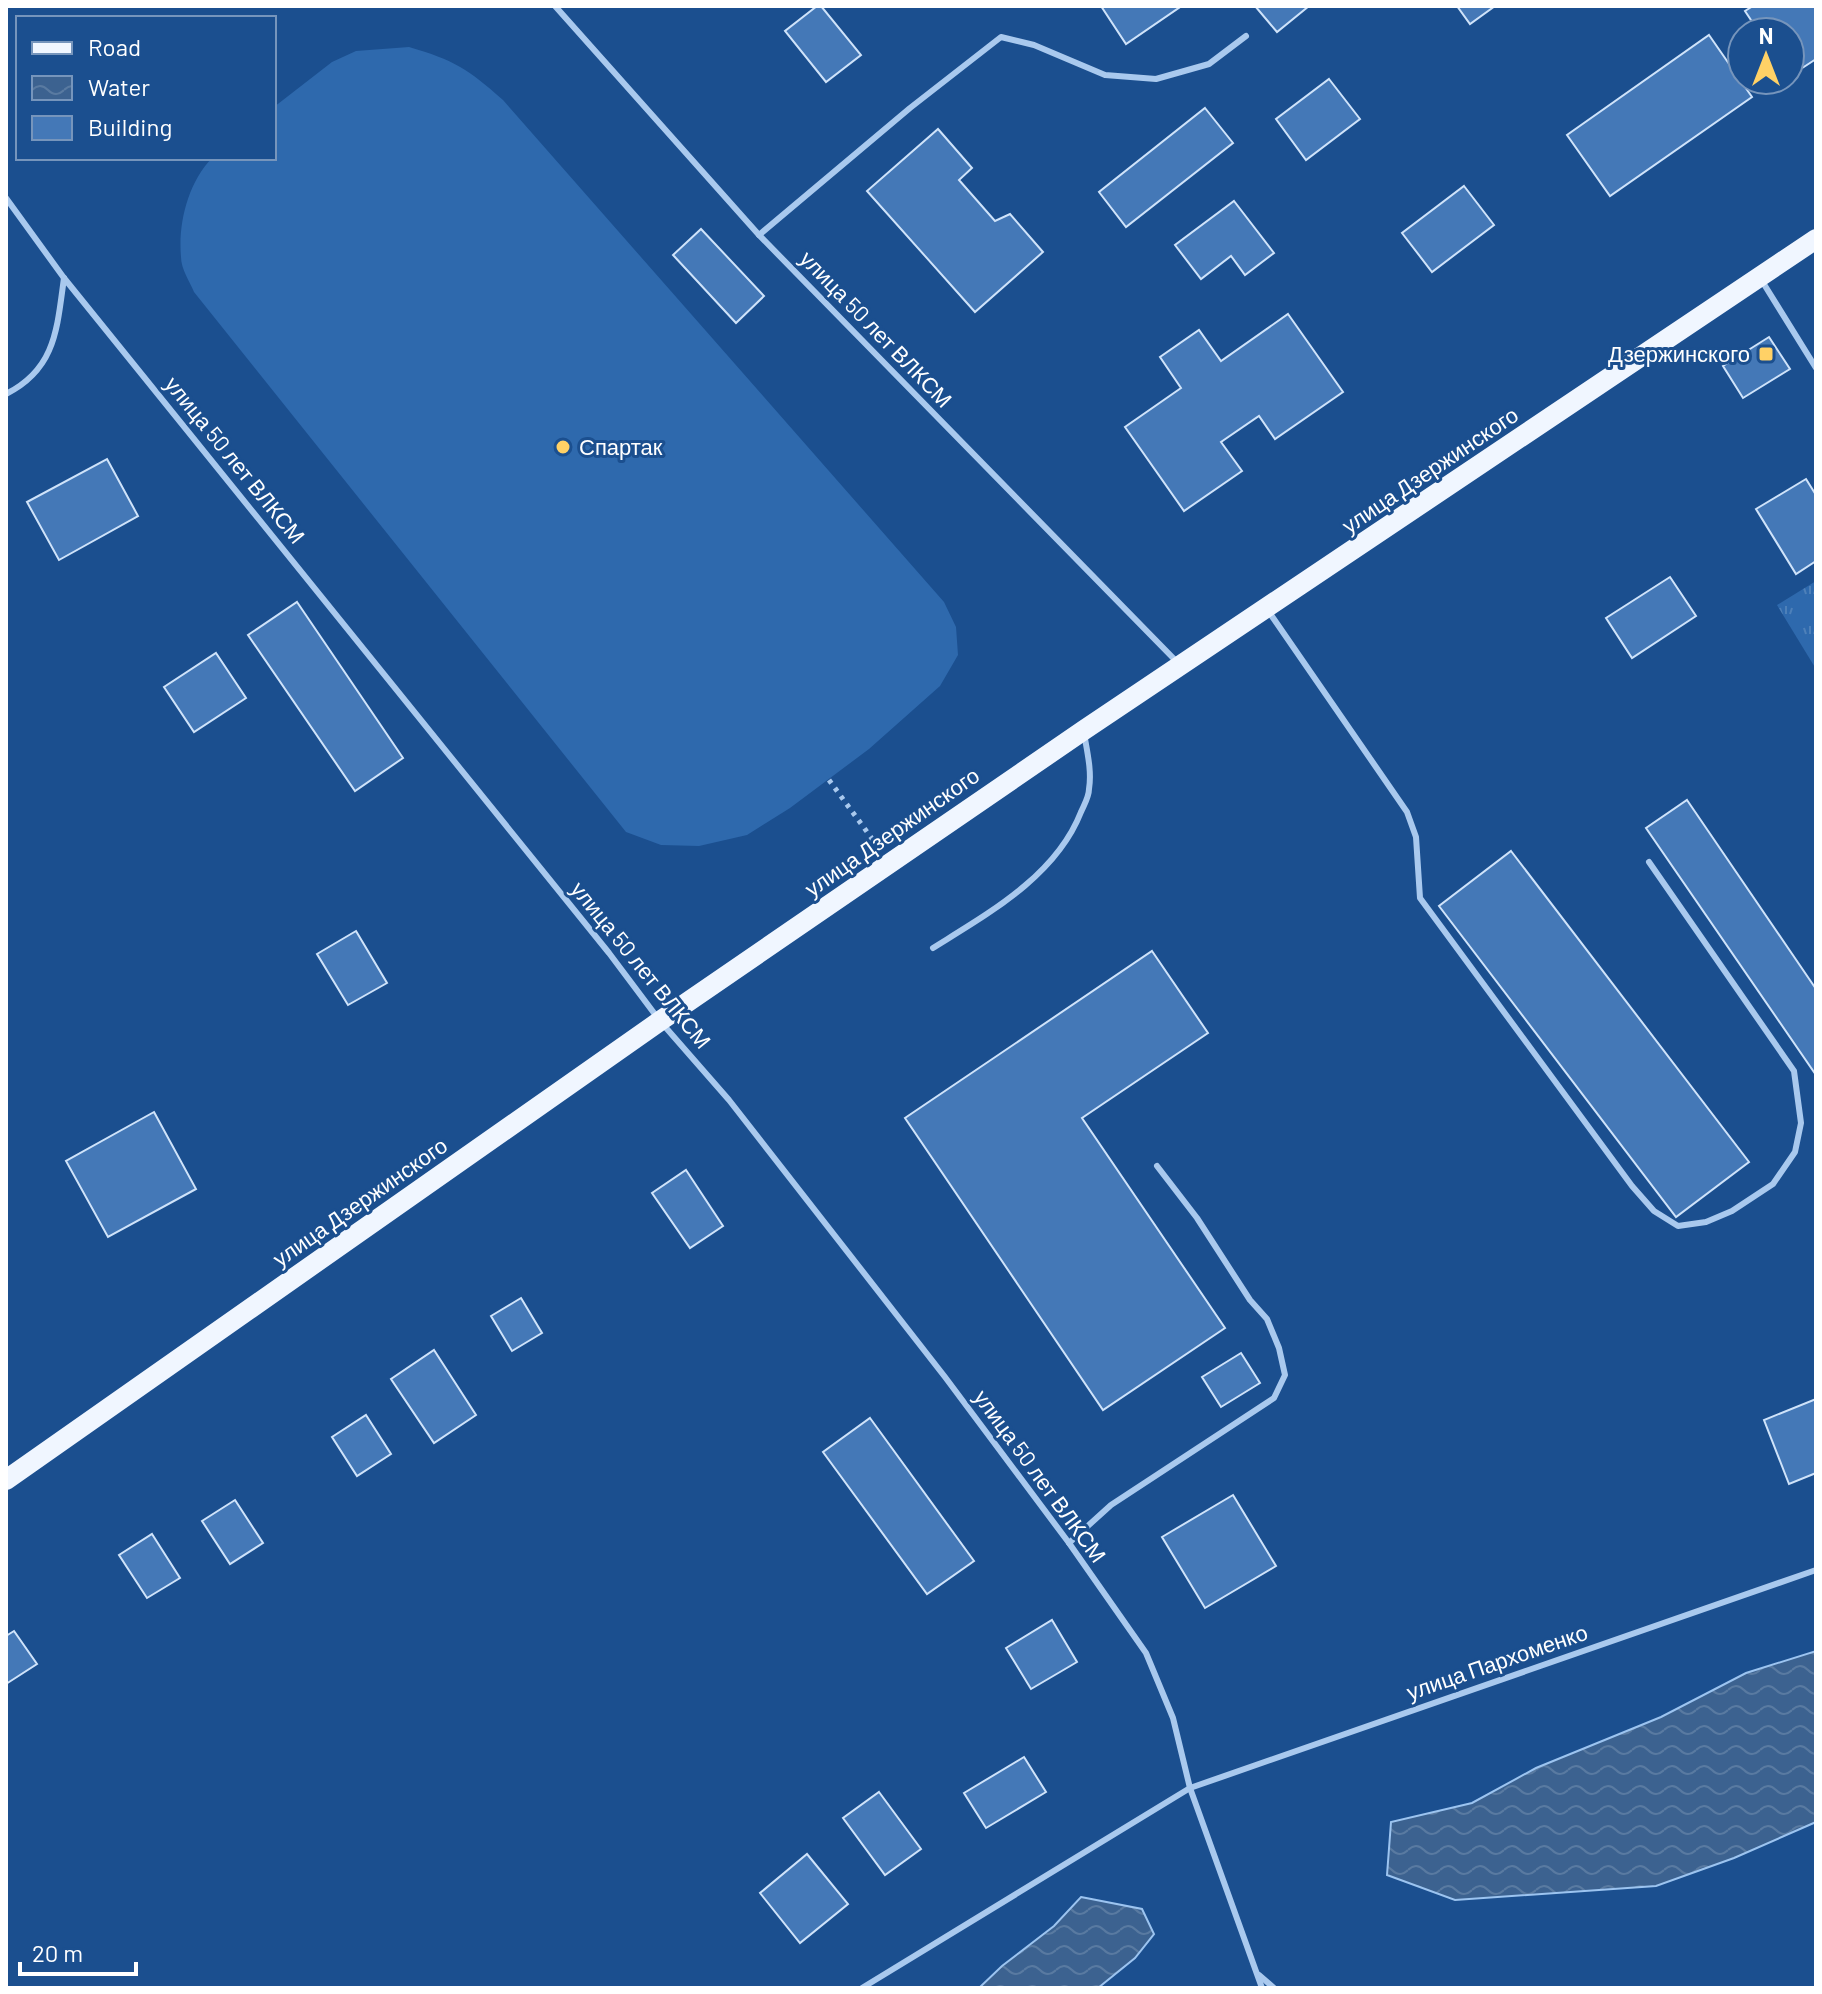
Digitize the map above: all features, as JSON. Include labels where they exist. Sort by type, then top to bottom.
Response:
[{"type":"main road","name":"улица Дзержинского","points":[[6,1480],[890,863],[1816,239]]},
{"type":"lane","name":"улица 50 лет ВЛКСМ","points":[[555,6],[759,235],[1182,666]]},
{"type":"lane","points":[[759,235],[910,108],[1001,37],[1034,45],[1105,75],[1156,79],[1209,64],[1246,36]]},
{"type":"lane","name":"улица 50 лет ВЛКСМ","points":[[6,198],[64,278],[609,953],[660,1021],[748,1125],[945,1377],[1069,1543],[1146,1653],[1173,1718],[1190,1788]]},
{"type":"lane","points":[[1760,277],[1816,368]]},
{"type":"lane","points":[[6,394],[25,384],[48,359],[58,324],[64,278]]},
{"type":"lane","points":[[1267,609],[1407,812],[1416,837],[1420,898],[1632,1186],[1654,1211],[1678,1226],[1706,1222],[1732,1211],[1773,1184],[1795,1152],[1801,1123],[1794,1071],[1649,862]]},
{"type":"lane","points":[[933,948],[1023,887],[1061,850],[1077,823],[1090,791],[1084,730]]},
{"type":"lane","points":[[1069,1543],[1111,1505],[1274,1398],[1285,1375],[1279,1348],[1267,1319],[1250,1300],[1197,1218],[1157,1166]]},
{"type":"lane","name":"улица Пархоменко","points":[[862,1988],[1190,1788],[1816,1570]]},
{"type":"lane","points":[[1190,1788],[1262,1988]]},
{"type":"lane","points":[[1256,1973],[1274,1988]]},
{"type":"path","points":[[829,780],[890,863]]},
{"type":"green space","name":"Спартак","points":[[409,47],[438,56],[480,80],[503,100],[944,602],[956,627],[958,655],[940,686],[869,749],[790,808],[747,835],[699,846],[661,845],[626,832],[194,292],[182,266],[181,231],[186,204],[204,168],[210,160],[276,160],[276,105],[332,62],[356,51]]},
{"type":"green space","points":[[1816,581],[1816,669],[1777,605]]},
{"type":"water","points":[[1816,1651],[1816,1822],[1734,1858],[1656,1886],[1455,1900],[1387,1875],[1391,1822],[1472,1803],[1536,1768],[1661,1717],[1746,1673]]},
{"type":"water","points":[[1081,1897],[1142,1909],[1154,1934],[1135,1958],[1098,1988],[979,1988],[1054,1926]]},
{"type":"building","points":[[821,6],[861,55],[826,82],[785,31]]},
{"type":"building","points":[[1101,6],[1179,6],[1180,7],[1126,44]]},
{"type":"building","points":[[1255,6],[1309,6],[1277,32]]},
{"type":"building","points":[[1457,6],[1495,6],[1470,24]]},
{"type":"building","points":[[1753,6],[1816,6],[1816,59],[1806,66],[1806,16],[1748,16],[1745,11]]},
{"type":"building","points":[[1709,35],[1726,60],[1726,96],[1752,97],[1610,196],[1567,135]]},
{"type":"building","points":[[1329,79],[1360,119],[1306,160],[1276,119]]},
{"type":"building","points":[[1205,108],[1233,143],[1126,227],[1099,192]]},
{"type":"building","points":[[938,129],[972,168],[959,180],[995,221],[1010,214],[1043,252],[975,312],[867,191]]},
{"type":"building","points":[[1464,186],[1494,225],[1432,272],[1402,233]]},
{"type":"building","points":[[1234,201],[1274,253],[1245,275],[1231,256],[1201,279],[1175,245]]},
{"type":"building","points":[[701,229],[764,296],[736,323],[673,255]]},
{"type":"building","points":[[1288,314],[1343,392],[1275,439],[1259,416],[1221,442],[1242,471],[1184,511],[1125,427],[1181,388],[1160,357],[1199,330],[1221,361]]},
{"type":"building","points":[[1769,337],[1790,369],[1743,398],[1723,366]]},
{"type":"building","points":[[107,459],[138,516],[59,560],[27,502]]},
{"type":"building","points":[[1806,479],[1816,495],[1816,561],[1796,574],[1756,509]]},
{"type":"building","points":[[1670,577],[1696,616],[1632,658],[1606,618]]},
{"type":"building","points":[[297,602],[403,758],[355,791],[248,635]]},
{"type":"building","points":[[216,653],[246,698],[194,732],[164,687]]},
{"type":"building","points":[[1687,800],[1816,989],[1816,1075],[1646,828]]},
{"type":"building","points":[[1511,851],[1749,1162],[1676,1217],[1439,906]]},
{"type":"building","points":[[356,931],[387,983],[348,1005],[317,954]]},
{"type":"building","points":[[1152,951],[1208,1033],[1082,1118],[1225,1328],[1103,1410],[905,1118]]},
{"type":"building","points":[[154,1112],[196,1189],[108,1237],[66,1161]]},
{"type":"building","points":[[686,1170],[723,1226],[690,1248],[652,1193]]},
{"type":"building","points":[[521,1298],[542,1333],[512,1351],[491,1316]]},
{"type":"building","points":[[434,1350],[476,1415],[434,1443],[391,1379]]},
{"type":"building","points":[[1241,1353],[1260,1383],[1221,1407],[1202,1377]]},
{"type":"building","points":[[1816,1399],[1816,1473],[1789,1484],[1764,1420]]},
{"type":"building","points":[[366,1415],[391,1454],[357,1476],[332,1437]]},
{"type":"building","points":[[870,1418],[974,1561],[927,1594],[823,1452]]},
{"type":"building","points":[[1233,1495],[1276,1566],[1205,1608],[1162,1537]]},
{"type":"building","points":[[235,1500],[263,1543],[230,1564],[202,1521]]},
{"type":"building","points":[[152,1534],[180,1578],[147,1598],[119,1555]]},
{"type":"building","points":[[1052,1620],[1077,1662],[1031,1689],[1006,1648]]},
{"type":"building","points":[[14,1631],[37,1664],[6,1684],[6,1636]]},
{"type":"building","points":[[1024,1757],[1046,1792],[986,1828],[964,1793]]},
{"type":"building","points":[[879,1792],[921,1849],[885,1875],[843,1818]]},
{"type":"building","points":[[807,1854],[848,1904],[800,1943],[760,1893]]},
{"type":"place","name":"Дзержинского","points":[[1766,354]]},
{"type":"place","name":"Спартак","points":[[563,447]]}]
